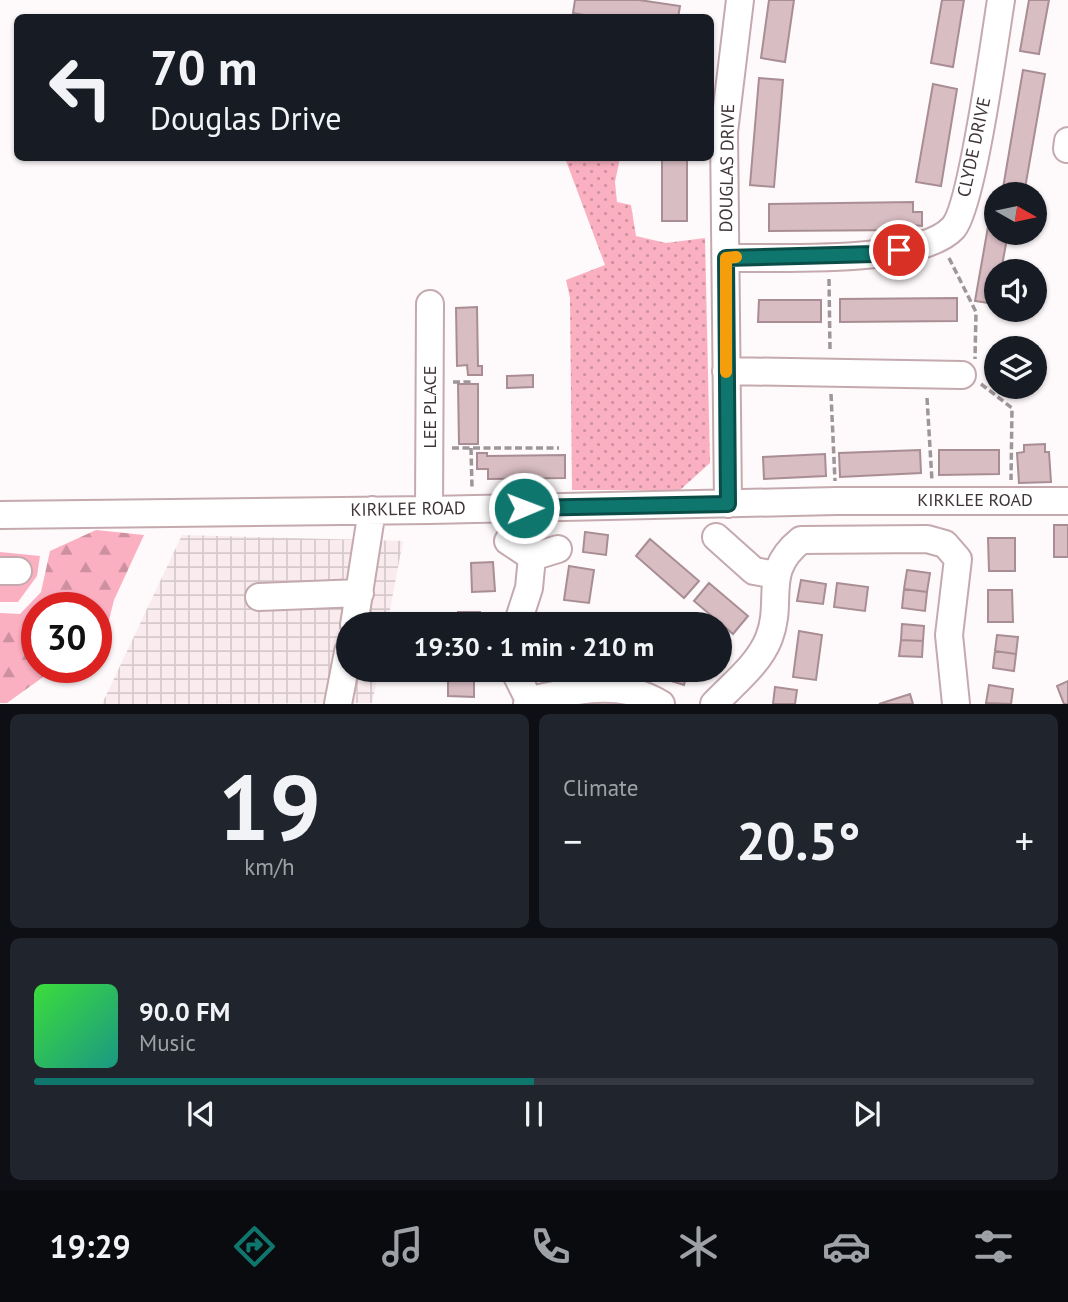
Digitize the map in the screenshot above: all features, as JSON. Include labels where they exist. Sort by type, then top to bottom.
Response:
[{"type":"street","name":"DOUGLAS DRIVE","points":[[728,504],[724,132],[740,0]]},
{"type":"street","name":"CLYDE DRIVE","points":[[726,258],[874,254],[923,246],[954,228],[969,186],[1001,0]]},
{"type":"street","name":"LEE PLACE","points":[[429,510],[430,304]]},
{"type":"street","points":[[726,371],[962,375]]},
{"type":"street","name":"KIRKLEE ROAD","points":[[0,515],[933,500],[1068,501]]},
{"type":"street","points":[[356,612],[372,510]]},
{"type":"street","points":[[716,537],[754,571],[777,575]]},
{"type":"street","points":[[714,704],[754,663],[769,637],[778,564],[801,540],[928,539],[945,544],[958,559],[949,635],[956,704]]},
{"type":"street","points":[[508,541],[532,557]]},
{"type":"street","points":[[532,557],[558,549]]},
{"type":"street","points":[[521,612],[529,588],[532,557]]},
{"type":"street","points":[[259,597],[360,593]]},
{"type":"street","points":[[338,704],[342,682]]},
{"type":"street","points":[[519,682],[528,702],[593,688],[622,688],[661,704]]},
{"type":"path","points":[[926,374],[933,500]]},
{"type":"path","points":[[430,448],[559,448]]},
{"type":"path","points":[[471,448],[473,508]]},
{"type":"shaded area","points":[[182,535],[403,541],[389,612],[336,612],[336,682],[376,682],[372,703],[102,704]]},
{"type":"green space","points":[[566,161],[619,161],[615,182],[617,202],[631,205],[636,236],[666,243],[705,238],[710,463],[680,490],[572,490],[570,298],[566,280],[605,265]]},
{"type":"green space","points":[[96,530],[144,535],[112,608],[112,592],[41,592],[50,551]]},
{"type":"green space","points":[[0,552],[40,556],[37,576],[25,592],[21,592],[18,602],[0,602]]},
{"type":"green space","points":[[0,613],[20,614],[21,683],[35,683],[7,703],[0,703]]},
{"type":"building","points":[[575,0],[639,0],[680,6],[679,14],[573,13]]},
{"type":"building","points":[[769,0],[794,0],[785,62],[761,58]]},
{"type":"building","points":[[942,0],[964,0],[953,67],[931,63]]},
{"type":"building","points":[[1029,0],[1049,0],[1039,54],[1020,51]]},
{"type":"building","points":[[1023,70],[1045,74],[1026,182],[1004,182]]},
{"type":"building","points":[[759,78],[783,80],[774,187],[750,185]]},
{"type":"building","points":[[933,84],[957,89],[941,186],[916,182]]},
{"type":"building","points":[[662,161],[687,161],[687,221],[662,221]]},
{"type":"building","points":[[913,202],[913,212],[922,212],[922,226],[913,225],[910,230],[769,231],[769,204]]},
{"type":"building","points":[[985,245],[1006,245],[1003,259],[984,259],[984,302],[975,301]]},
{"type":"building","points":[[957,298],[957,321],[840,322],[840,299]]},
{"type":"building","points":[[759,300],[821,300],[821,322],[758,322]]},
{"type":"building","points":[[477,307],[478,366],[482,366],[482,375],[468,375],[467,365],[457,366],[456,308]]},
{"type":"building","points":[[533,375],[533,387],[507,388],[507,376]]},
{"type":"building","points":[[458,384],[478,384],[478,444],[459,444]]},
{"type":"building","points":[[1045,444],[1045,452],[1049,452],[1051,482],[1019,483],[1017,453],[1024,452],[1024,445]]},
{"type":"building","points":[[920,450],[921,473],[840,477],[839,453]]},
{"type":"building","points":[[939,450],[999,450],[999,474],[939,475]]},
{"type":"building","points":[[477,453],[487,453],[487,456],[565,455],[565,478],[488,479],[488,469],[477,469]]},
{"type":"building","points":[[825,454],[826,476],[764,479],[763,457]]},
{"type":"building","points":[[1054,525],[1068,525],[1068,557],[1054,557]]},
{"type":"building","points":[[585,532],[608,535],[606,555],[583,552]]},
{"type":"building","points":[[988,538],[1015,538],[1015,571],[989,571]]},
{"type":"building","points":[[650,539],[699,581],[684,598],[636,556]]},
{"type":"building","points":[[493,562],[495,591],[472,592],[471,563]]},
{"type":"building","points":[[569,566],[594,570],[589,603],[564,600]]},
{"type":"building","points":[[907,570],[930,573],[927,592],[904,589]]},
{"type":"building","points":[[801,580],[826,584],[823,604],[797,601]]},
{"type":"building","points":[[709,583],[748,616],[733,634],[732,612],[707,612],[694,601]]},
{"type":"building","points":[[837,583],[868,587],[865,611],[834,607]]},
{"type":"building","points":[[904,589],[927,592],[925,611],[902,608]]},
{"type":"building","points":[[988,590],[1012,590],[1013,622],[988,622]]},
{"type":"building","points":[[902,624],[924,626],[923,641],[901,640]]},
{"type":"building","points":[[799,631],[822,635],[816,680],[793,677]]},
{"type":"building","points":[[997,635],[1018,637],[1016,654],[995,651]]},
{"type":"building","points":[[901,640],[923,641],[922,657],[899,656]]},
{"type":"building","points":[[995,651],[1016,654],[1014,671],[993,668]]},
{"type":"building","points":[[1068,681],[1068,704],[1064,704],[1057,686]]},
{"type":"building","points":[[448,682],[474,682],[474,697],[448,696]]},
{"type":"building","points":[[989,685],[1013,689],[1011,704],[986,703]]},
{"type":"building","points":[[775,687],[797,690],[795,704],[773,704]]},
{"type":"building","points":[[910,694],[913,704],[879,704]]},
{"type":"slow traffic","points":[[726,372],[726,258],[736,257]]},
{"type":"route","points":[[524,508],[728,504],[726,258],[874,254],[899,250]]}]
